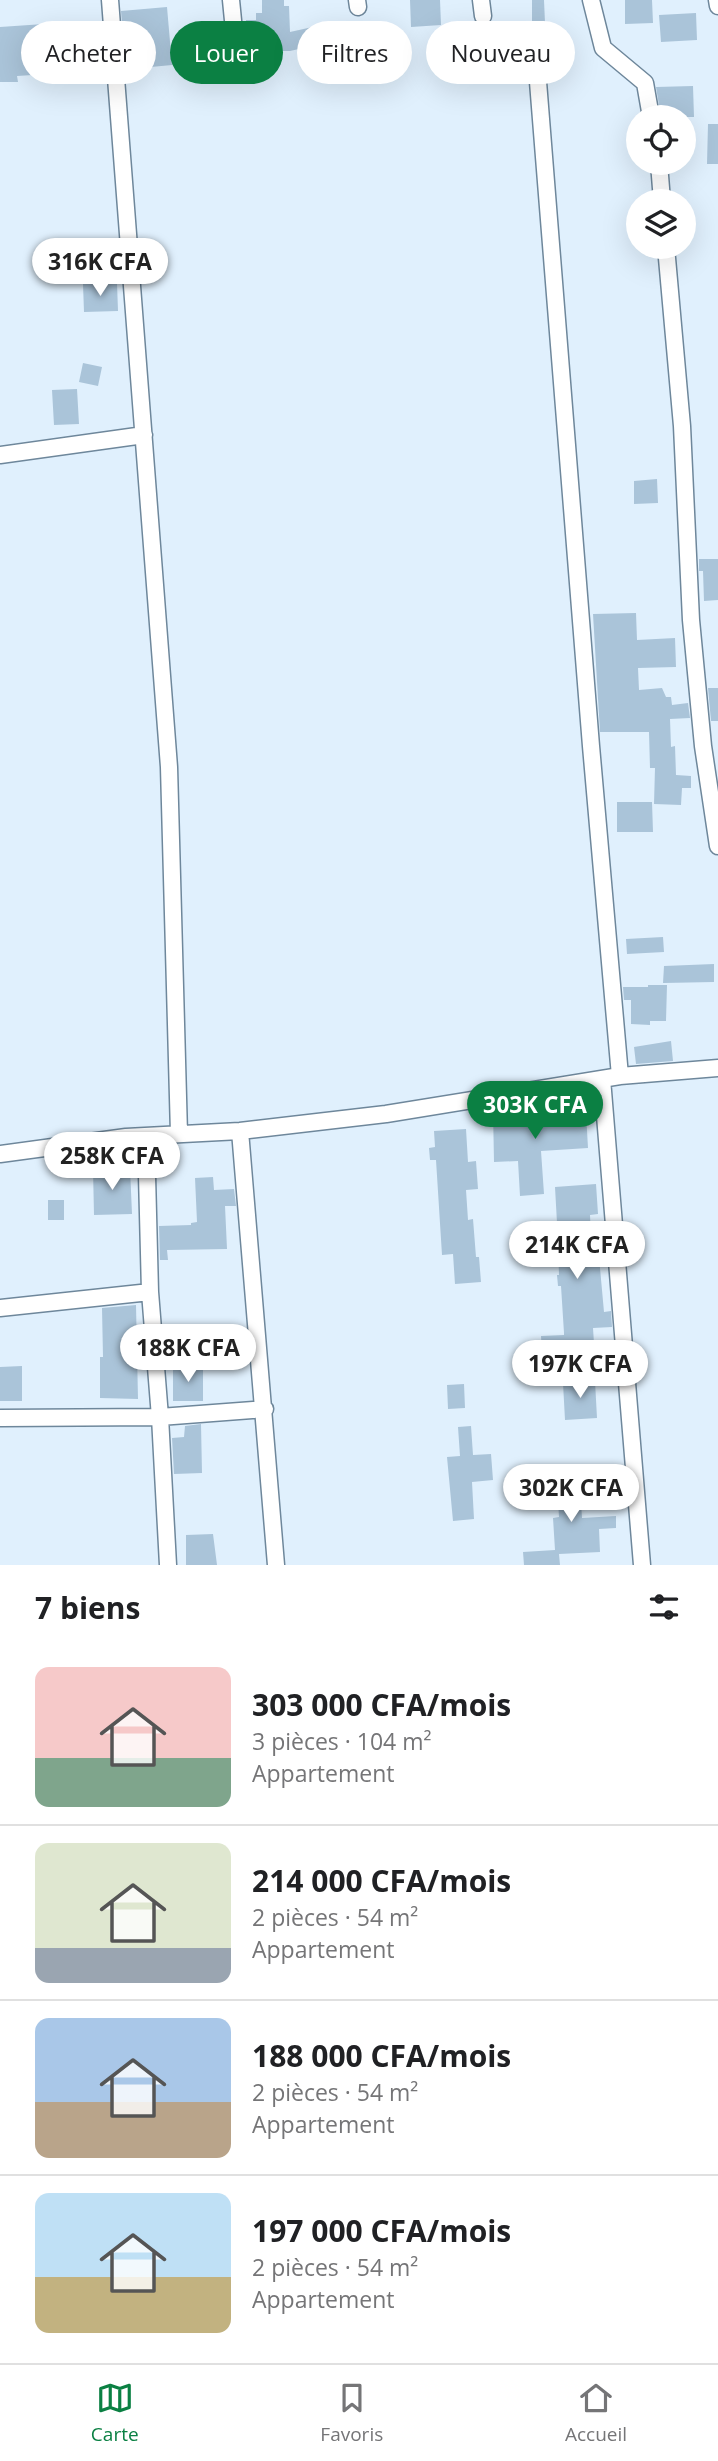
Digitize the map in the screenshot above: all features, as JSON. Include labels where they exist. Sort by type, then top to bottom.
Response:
[{"type":"street","points":[[110,0],[169,767],[179,1134]]},
{"type":"street","points":[[231,0],[233,21]]},
{"type":"street","points":[[591,0],[604,48],[645,83],[649,105]]},
{"type":"street","points":[[717,0],[718,6]]},
{"type":"street","points":[[539,84],[620,1076]]},
{"type":"street","points":[[667,259],[682,426],[691,620],[703,746],[718,846]]},
{"type":"street","points":[[0,455],[144,435]]},
{"type":"street","points":[[0,1154],[146,1136],[240,1131],[386,1114],[620,1076],[718,1068]]},
{"type":"street","points":[[602,1079],[642,1565]]},
{"type":"street","points":[[240,1131],[276,1565]]},
{"type":"street","points":[[146,1136],[150,1292],[168,1565]]},
{"type":"street","points":[[0,1308],[150,1292]]},
{"type":"street","points":[[0,1418],[160,1417],[265,1409]]},
{"type":"building","points":[[262,0],[284,0],[284,6],[289,6],[290,32],[297,30],[297,49],[283,51],[283,21],[246,21],[256,20],[256,13],[262,13]]},
{"type":"building","points":[[410,0],[440,0],[441,21],[426,21],[426,26],[412,27]]},
{"type":"building","points":[[532,0],[544,0],[545,21],[532,21]]},
{"type":"building","points":[[625,0],[652,0],[653,23],[625,24]]},
{"type":"building","points":[[167,7],[170,65],[156,66],[156,21],[122,21],[121,11]]},
{"type":"building","points":[[696,13],[697,40],[661,42],[659,15]]},
{"type":"building","points":[[21,26],[21,76],[17,76],[18,82],[0,82],[0,27]]},
{"type":"building","points":[[693,86],[694,105],[659,105],[656,87]]},
{"type":"building","points":[[708,124],[718,124],[718,164],[707,164]]},
{"type":"building","points":[[117,283],[118,311],[84,312],[83,284]]},
{"type":"building","points":[[83,363],[102,367],[98,386],[79,382]]},
{"type":"building","points":[[77,389],[79,424],[54,425],[52,390]]},
{"type":"building","points":[[657,479],[658,503],[634,504],[634,481]]},
{"type":"building","points":[[699,559],[718,559],[718,600],[704,601],[703,571],[699,571]]},
{"type":"building","points":[[636,613],[637,640],[675,638],[676,667],[638,668],[639,690],[662,688],[666,697],[671,697],[672,705],[688,703],[690,718],[670,719],[676,775],[691,776],[691,788],[682,788],[681,805],[654,804],[655,768],[650,768],[649,732],[600,732],[593,614]]},
{"type":"building","points":[[708,688],[718,688],[718,721],[711,721]]},
{"type":"building","points":[[617,802],[652,802],[653,832],[617,832]]},
{"type":"building","points":[[663,937],[664,952],[627,954],[626,939]]},
{"type":"building","points":[[714,964],[714,982],[663,983],[664,966]]},
{"type":"building","points":[[667,985],[666,1021],[650,1021],[650,1025],[631,1024],[631,1000],[624,1000],[623,987]]},
{"type":"building","points":[[671,1041],[673,1061],[636,1064],[634,1047]]},
{"type":"building","points":[[546,1109],[547,1115],[586,1113],[588,1148],[541,1151],[544,1194],[520,1196],[518,1161],[494,1162],[493,1110]]},
{"type":"building","points":[[466,1129],[468,1162],[476,1161],[478,1189],[466,1190],[468,1220],[473,1219],[481,1282],[455,1284],[453,1254],[442,1255],[436,1160],[430,1160],[429,1148],[435,1147],[434,1131]]},
{"type":"building","points":[[130,1168],[132,1214],[94,1215],[93,1169]]},
{"type":"building","points":[[213,1177],[214,1190],[234,1189],[236,1206],[225,1206],[227,1249],[167,1250],[168,1260],[160,1260],[159,1226],[191,1225],[197,1222],[195,1178]]},
{"type":"building","points":[[596,1184],[598,1214],[590,1215],[592,1258],[599,1257],[604,1312],[611,1311],[612,1327],[593,1328],[595,1359],[563,1361],[564,1371],[543,1373],[541,1336],[564,1335],[561,1286],[558,1286],[557,1275],[558,1247],[565,1246],[564,1223],[557,1223],[555,1187]]},
{"type":"building","points":[[48,1200],[64,1200],[64,1220],[48,1220]]},
{"type":"building","points":[[136,1305],[138,1399],[100,1398],[102,1308]]},
{"type":"building","points":[[22,1366],[22,1401],[0,1401],[0,1367]]},
{"type":"building","points":[[173,1368],[203,1368],[203,1401],[173,1401]]},
{"type":"building","points":[[595,1381],[597,1418],[565,1420],[563,1383]]},
{"type":"building","points":[[464,1384],[465,1408],[448,1409],[447,1385]]},
{"type":"building","points":[[201,1424],[202,1473],[174,1474],[172,1438],[184,1437],[185,1426]]},
{"type":"building","points":[[471,1426],[473,1455],[491,1454],[493,1480],[472,1482],[474,1519],[453,1521],[447,1457],[460,1456],[458,1427]]},
{"type":"building","points":[[579,1468],[582,1518],[616,1516],[616,1528],[599,1529],[600,1552],[559,1554],[560,1565],[524,1565],[523,1552],[555,1550],[553,1518],[559,1517],[556,1469]]},
{"type":"building","points":[[213,1534],[217,1565],[186,1565],[186,1535]]}]
